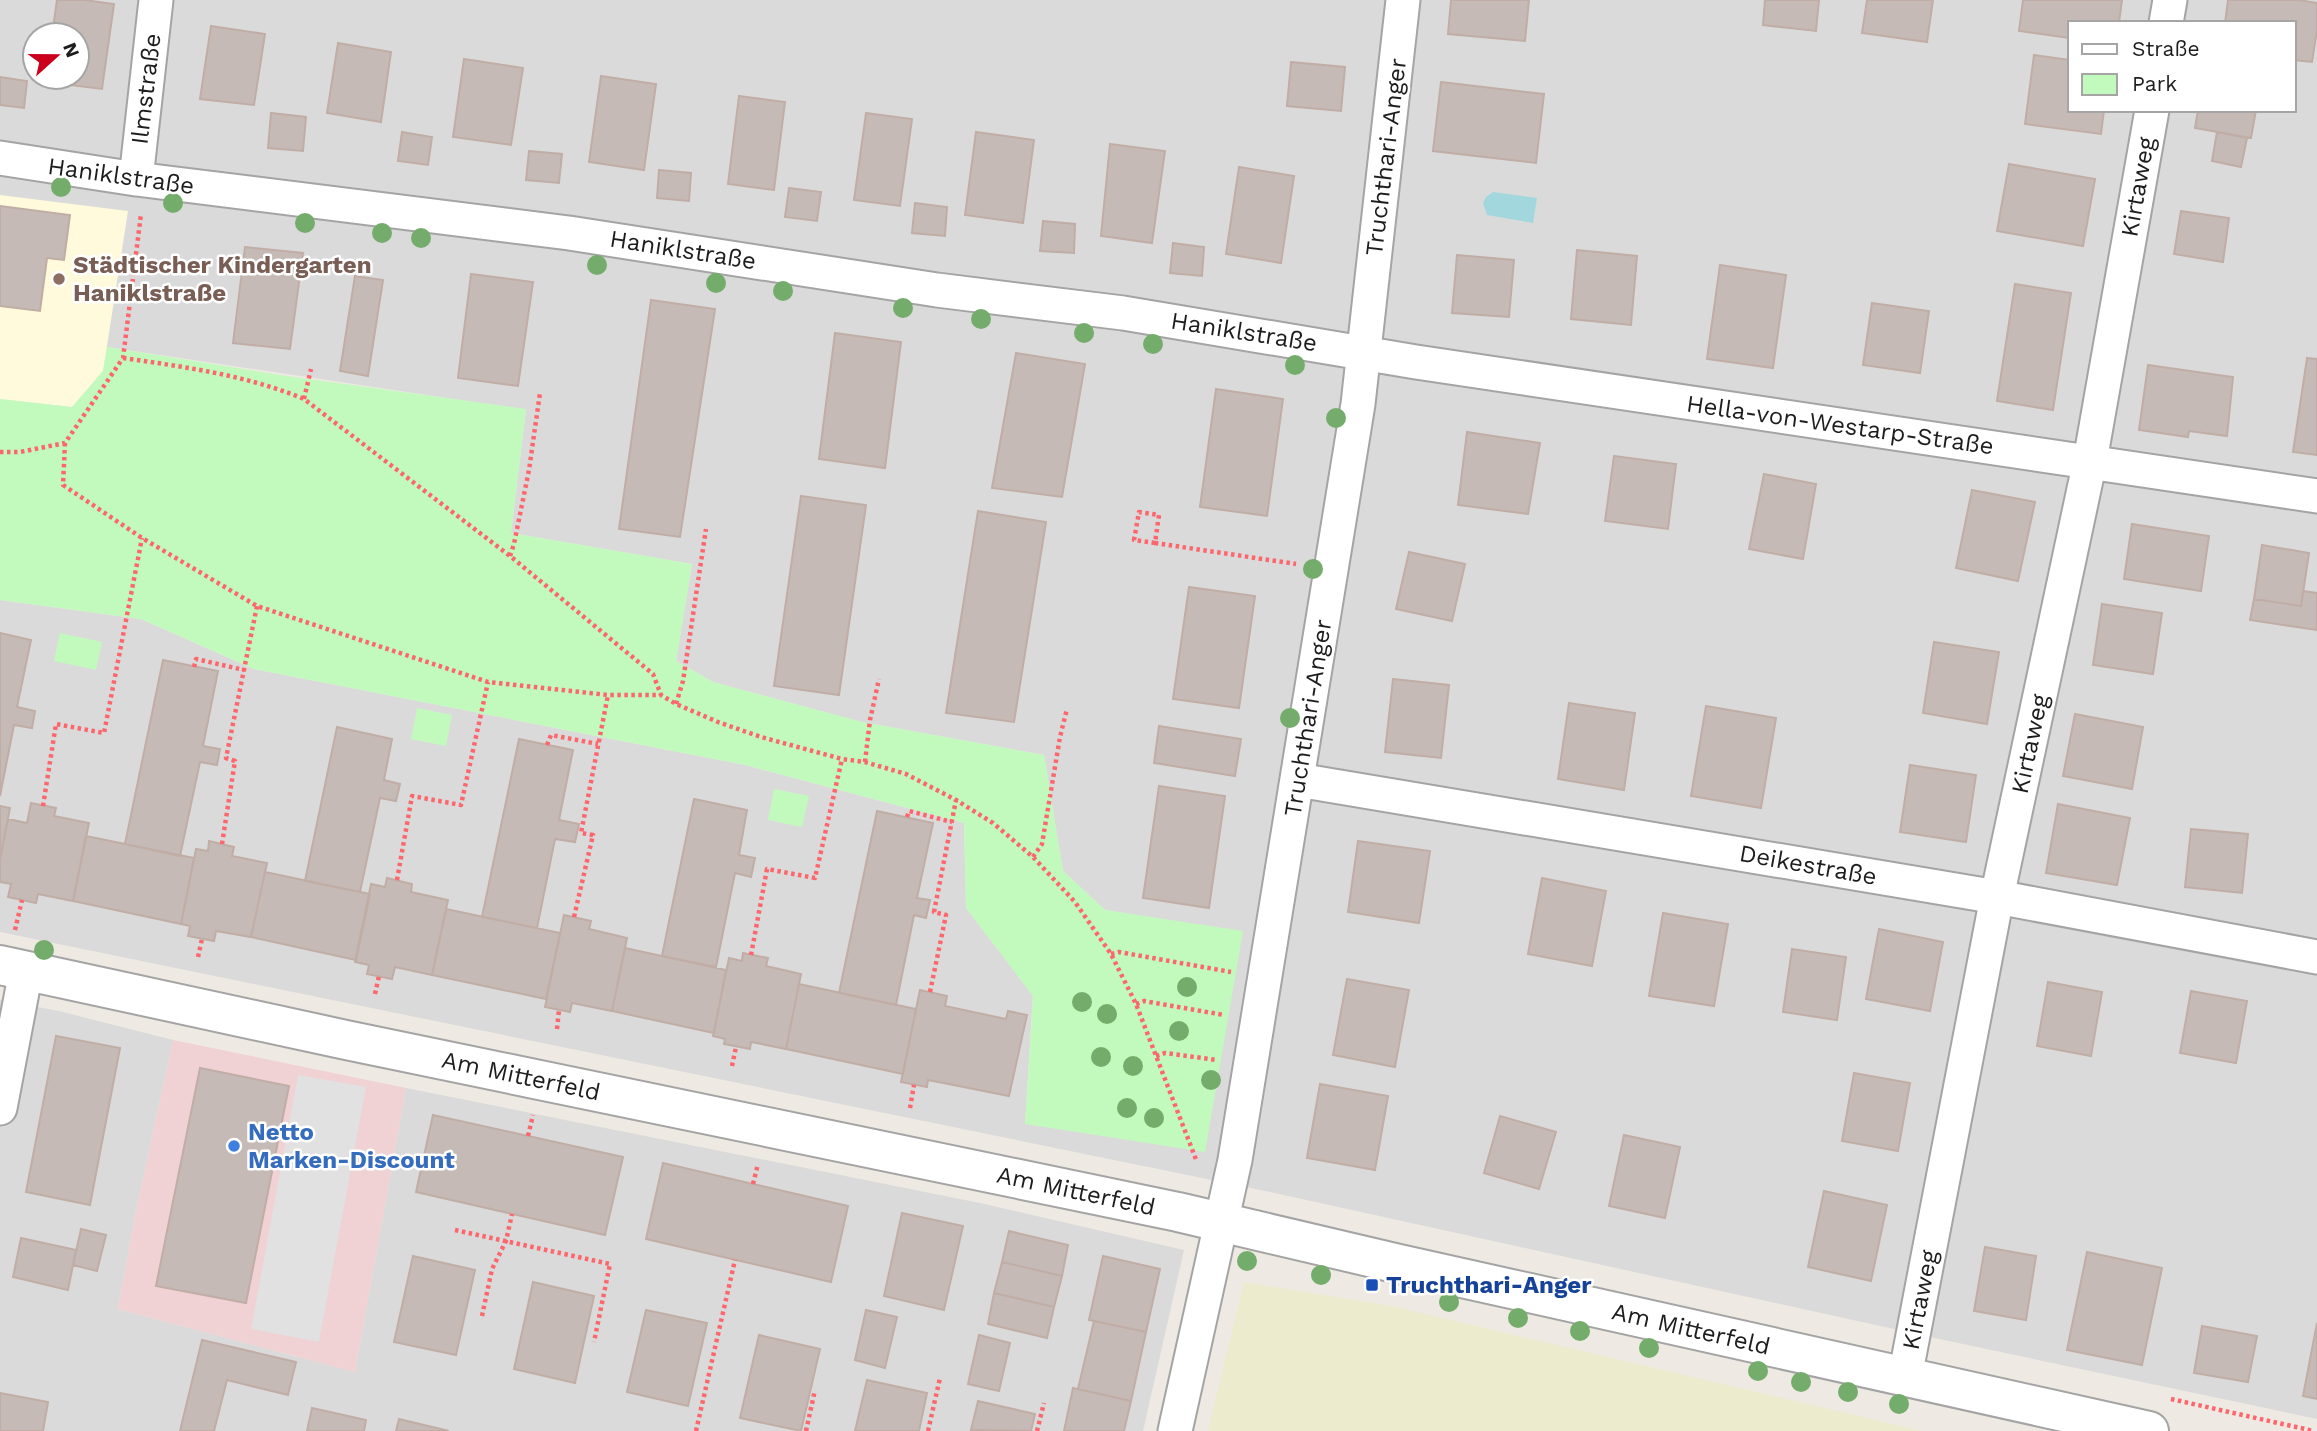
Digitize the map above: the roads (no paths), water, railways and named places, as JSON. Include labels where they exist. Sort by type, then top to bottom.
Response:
[{"type":"street","name":"Ilmstraße","points":[[136,179],[156,0]]},
{"type":"street","name":"Truchthari-Anger","points":[[1175,1431],[1234,1160],[1358,404],[1403,0]]},
{"type":"street","points":[[2166,21],[2170,0]]},
{"type":"street","name":"Kirtaweg","points":[[1905,1377],[1997,897],[2090,461],[2152,112]]},
{"type":"street","name":"Haniklstraße","points":[[0,158],[136,179],[569,233],[937,290],[1123,313],[1364,352]]},
{"type":"street","name":"Hella-von-Westarp-Straße","points":[[1364,352],[1730,410],[2317,496]]},
{"type":"street","name":"Deikestraße","points":[[1298,780],[1997,897],[2317,957]]},
{"type":"street","points":[[0,1108],[13,968]]},
{"type":"street","name":"Am Mitterfeld","points":[[13,968],[1220,1222],[2149,1431]]},
{"type":"water","points":[[1493,192],[1537,198],[1533,223],[1487,215],[1483,203]]},
{"type":"place","name":"Städtischer Kindergarten Haniklstraße","points":[[59,279]]},
{"type":"place","name":"Netto Marken-Discount","points":[[234,1146]]},
{"type":"place","name":"Truchthari-Anger","points":[[1372,1285]]}]
